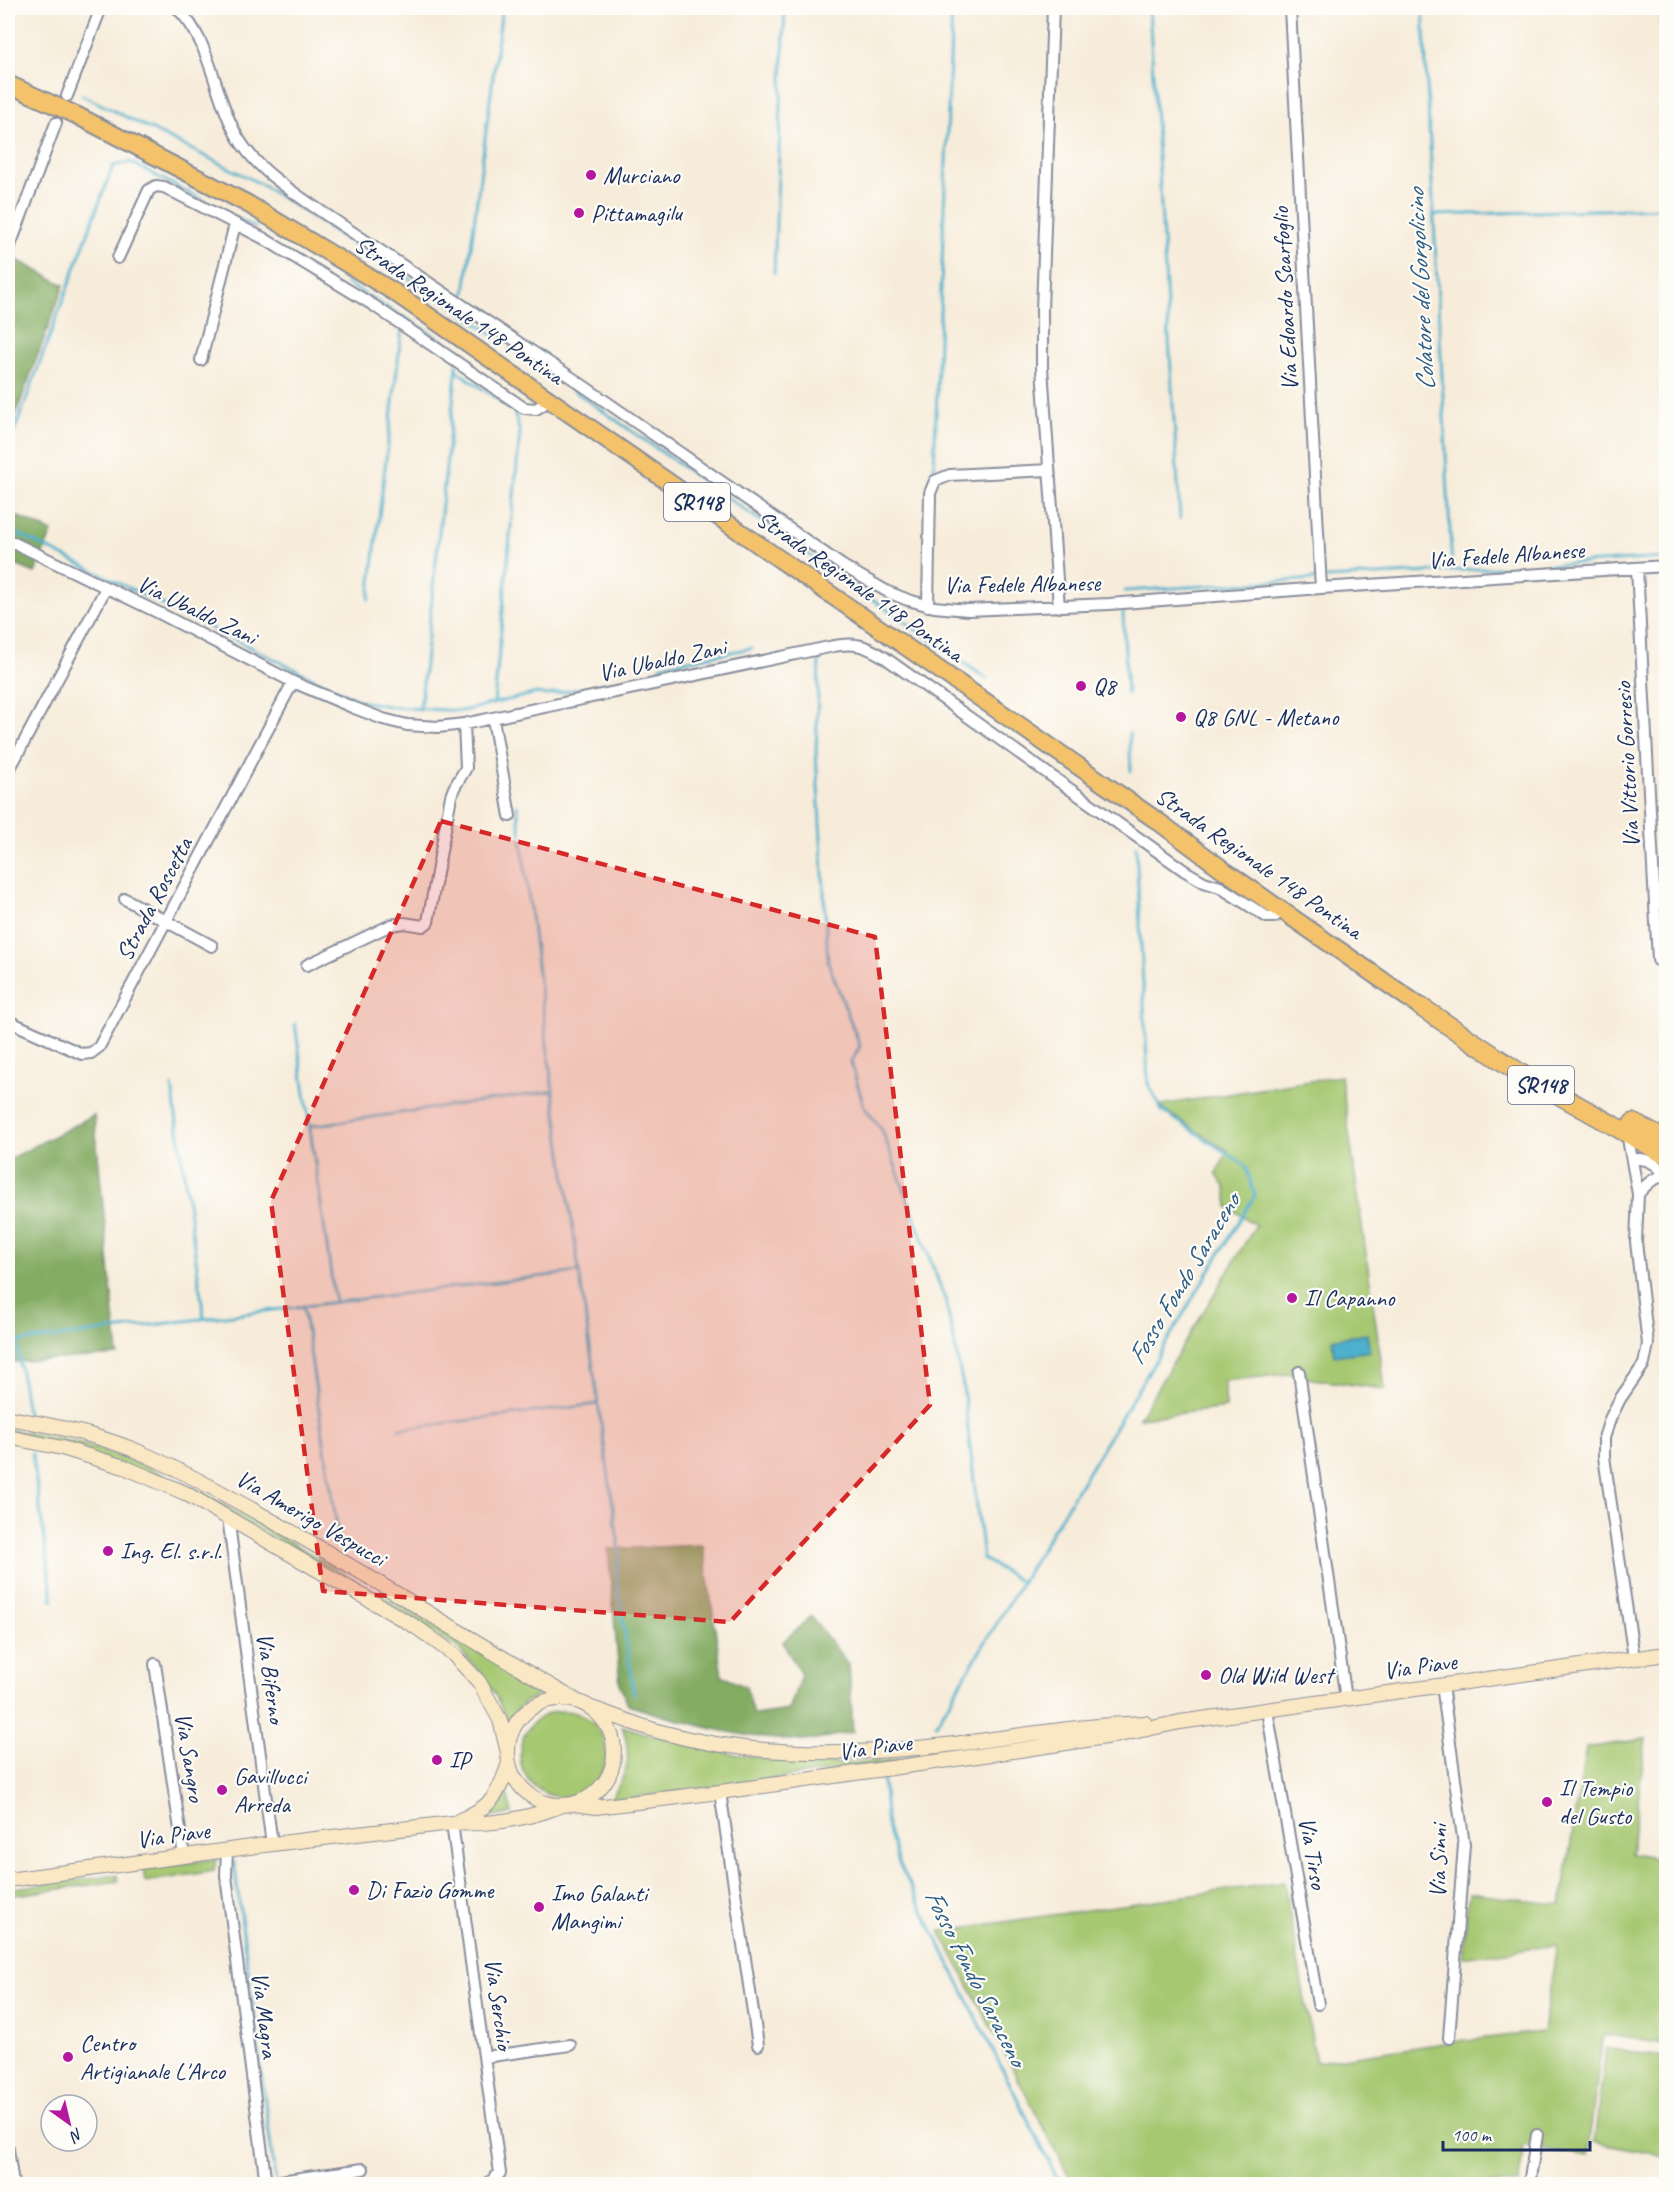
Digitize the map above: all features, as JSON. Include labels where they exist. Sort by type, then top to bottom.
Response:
[{"type":"highway","name":"Strada Regionale 148 Pontina","points":[[1421,1007],[1521,1073],[1666,1155]]},
{"type":"highway","name":"Strada Regionale 148 Pontina","points":[[1421,1007],[1524,1065],[1666,1140]]},
{"type":"main road","name":"Strada Regionale 148 Pontina","points":[[8,84],[76,115],[260,211],[394,292],[1159,822],[1421,1007]]},
{"type":"main road","name":"Via Amerigo Vespucci","points":[[8,1418],[46,1424],[95,1437],[142,1453],[192,1477],[330,1554],[575,1700]]},
{"type":"main road","name":"Via Amerigo Vespucci","points":[[8,1437],[62,1448],[124,1467],[185,1493],[405,1620],[452,1653],[489,1696],[500,1720],[508,1758]]},
{"type":"main road","name":"Via Piave","points":[[575,1804],[596,1807],[720,1792],[1108,1737],[1180,1722],[1666,1654]]},
{"type":"main road","points":[[558,1698],[575,1700],[592,1708],[604,1720],[612,1735],[615,1752],[612,1769],[604,1785],[591,1797],[575,1804],[561,1806],[533,1798],[514,1776],[508,1758],[510,1737],[517,1722],[528,1710],[542,1702],[558,1698]]},
{"type":"main road","name":"Via Piave","points":[[592,1708],[646,1727],[699,1741],[755,1749],[813,1752],[915,1748],[1117,1724],[1180,1722]]},
{"type":"main road","name":"Via Piave","points":[[452,1823],[477,1813],[487,1806],[496,1795],[508,1758]]},
{"type":"main road","name":"Via Piave","points":[[8,1880],[272,1844],[452,1823],[467,1824],[517,1818],[561,1806]]},
{"type":"street","points":[[67,96],[101,8]]},
{"type":"street","name":"Via Fedele Albanese","points":[[177,8],[198,36],[230,123],[238,138],[254,159],[277,180],[572,378],[843,567],[888,592],[928,606],[962,610],[1059,607],[1666,566]]},
{"type":"street","points":[[1053,8],[1042,368],[1059,607]]},
{"type":"street","name":"Via Edoardo Scarfoglio","points":[[1290,8],[1321,588]]},
{"type":"street","points":[[8,250],[56,123]]},
{"type":"street","points":[[118,258],[147,194],[156,186],[167,188],[273,244],[373,305],[524,408],[536,409],[550,400]]},
{"type":"street","points":[[201,360],[235,224]]},
{"type":"street","points":[[928,606],[930,493],[933,484],[946,475],[1049,470]]},
{"type":"street","name":"Via Ubaldo Zani","points":[[8,540],[293,682],[368,714],[397,723],[430,727],[494,719],[645,684],[829,647],[861,645],[884,657],[1185,871],[1204,882],[1220,887],[1267,917],[1274,917],[1282,911]]},
{"type":"street","name":"Via Vittorio Gorresio","points":[[1637,568],[1658,960]]},
{"type":"street","points":[[8,772],[106,588]]},
{"type":"street","name":"Strada Roscetta","points":[[8,1021],[78,1053],[94,1052],[101,1043],[293,682]]},
{"type":"street","points":[[494,719],[510,816]]},
{"type":"street","points":[[307,965],[391,925],[404,923],[423,926],[428,922],[451,796],[466,768],[464,724]]},
{"type":"street","points":[[125,899],[212,946]]},
{"type":"street","points":[[1627,1133],[1638,1194],[1636,1242],[1648,1349],[1644,1364],[1611,1414],[1605,1434],[1604,1451],[1634,1658]]},
{"type":"street","points":[[1632,1160],[1637,1158],[1649,1161],[1659,1166],[1666,1176],[1656,1177],[1638,1194]]},
{"type":"street","points":[[1299,1372],[1346,1699]]},
{"type":"street","name":"Via Biferno","points":[[228,1517],[272,1844]]},
{"type":"street","name":"Via Sangro","points":[[155,1664],[184,1856]]},
{"type":"street","name":"Via Sinni","points":[[1442,1685],[1464,1845],[1449,2038]]},
{"type":"street","name":"Via Tirso","points":[[1267,1710],[1318,2004]]},
{"type":"street","points":[[720,1792],[758,2045]]},
{"type":"street","name":"Via Serchio","points":[[452,1823],[500,2173],[488,2184]]},
{"type":"street","name":"Via Magra","points":[[227,1850],[226,1876],[266,2184]]},
{"type":"street","points":[[485,2056],[570,2045]]},
{"type":"street","points":[[1529,2184],[1537,2134]]},
{"type":"street","points":[[8,2149],[13,2184]]},
{"type":"street","points":[[266,2184],[363,2169]]},
{"type":"highlighted area","points":[[441,821],[875,937],[930,1405],[730,1622],[323,1591],[271,1201]]},
{"type":"green space","points":[[8,255],[64,285],[12,424],[8,425]]},
{"type":"green space","points":[[8,512],[52,532],[35,573],[8,562]]},
{"type":"green space","name":"Il Capanno","points":[[1341,1076],[1385,1389],[1306,1378],[1305,1372],[1224,1381],[1226,1408],[1139,1418],[1256,1225],[1228,1207],[1226,1188],[1216,1174],[1228,1151],[1162,1109],[1161,1105]]},
{"type":"green space","points":[[94,1115],[118,1355],[13,1362],[8,1325],[8,1160]]},
{"type":"green space","points":[[8,1430],[54,1437],[97,1449],[138,1463],[178,1481],[255,1522],[546,1692],[523,1703],[507,1722],[496,1696],[482,1674],[457,1647],[322,1565],[198,1495],[8,1435]]},
{"type":"green space","points":[[703,1545],[722,1676],[746,1687],[754,1715],[789,1710],[801,1675],[783,1642],[811,1616],[849,1665],[853,1732],[817,1739],[771,1739],[721,1731],[628,1705],[620,1685],[608,1549]]},
{"type":"green space","points":[[563,1711],[587,1718],[599,1730],[606,1754],[599,1778],[587,1790],[563,1797],[539,1790],[527,1778],[520,1754],[527,1730],[539,1718]]},
{"type":"green space","points":[[622,1726],[677,1742],[732,1754],[817,1763],[896,1760],[1045,1739],[1046,1742],[609,1801],[621,1782],[627,1765],[627,1747]]},
{"type":"green space","points":[[1646,1739],[1631,1854],[1666,1860],[1664,1921],[1666,1922],[1666,2044],[1603,2034],[1587,2156],[1524,2146],[1518,2184],[1073,2184],[940,1931],[1284,1882],[1316,2062],[1458,2041],[1543,2032],[1557,1945],[1462,1958],[1469,1893],[1561,1905],[1586,1748]]},
{"type":"green space","points":[[505,1785],[512,1814],[473,1819]]},
{"type":"green space","points":[[216,1859],[214,1871],[145,1882],[143,1869]]},
{"type":"green space","points":[[117,1875],[118,1881],[8,1896],[8,1889]]},
{"type":"green space","points":[[1606,2048],[1666,2058],[1666,2156],[1594,2143]]},
{"type":"water","points":[[1367,1334],[1370,1351],[1334,1356],[1332,1339]]},
{"type":"waterway","points":[[459,301],[465,293],[502,8]]},
{"type":"waterway","points":[[774,273],[785,8]]},
{"type":"waterway","points":[[934,468],[952,8]]},
{"type":"waterway","points":[[1149,8],[1180,519]]},
{"type":"waterway","name":"Colatore del Gorgolicino","points":[[1423,8],[1452,571]]},
{"type":"waterway","points":[[1660,8],[1666,143]]},
{"type":"waterway","points":[[82,95],[259,183],[454,307],[495,336]]},
{"type":"waterway","points":[[8,448],[113,166],[130,162],[255,228]]},
{"type":"waterway","points":[[1434,215],[1666,208]]},
{"type":"waterway","points":[[346,283],[459,350],[458,359]]},
{"type":"waterway","points":[[369,599],[402,328]]},
{"type":"waterway","points":[[510,347],[558,380]]},
{"type":"waterway","points":[[420,710],[457,365]]},
{"type":"waterway","points":[[457,371],[514,411],[520,433],[494,703]]},
{"type":"waterway","points":[[570,388],[987,679]]},
{"type":"waterway","points":[[8,529],[360,701],[394,707],[462,711],[537,693],[547,695],[655,674],[663,665],[752,648]]},
{"type":"waterway","points":[[1327,578],[1666,558]]},
{"type":"waterway","points":[[1125,591],[1316,579]]},
{"type":"waterway","name":"Fosso Fondo Saraceno","points":[[1123,613],[1127,694]]},
{"type":"waterway","points":[[819,660],[816,753],[828,962],[860,1046],[851,1062],[864,1107],[882,1130],[946,1302],[963,1386],[983,1559],[1022,1582]]},
{"type":"waterway","name":"Fosso Fondo Saraceno","points":[[1129,733],[1131,771]]},
{"type":"waterway","points":[[517,805],[553,1091],[620,1554],[616,1576],[634,1694]]},
{"type":"waterway","name":"Fosso Fondo Saraceno","points":[[936,1724],[1255,1195],[1245,1165],[1161,1110],[1148,1083],[1136,846]]},
{"type":"waterway","points":[[295,1024],[335,1302]]},
{"type":"waterway","points":[[172,1086],[204,1318]]},
{"type":"waterway","points":[[310,1126],[553,1091]]},
{"type":"waterway","points":[[8,1343],[578,1272]]},
{"type":"waterway","points":[[8,1280],[27,1414]]},
{"type":"waterway","points":[[303,1306],[338,1533]]},
{"type":"waterway","points":[[399,1429],[598,1404]]},
{"type":"waterway","points":[[32,1453],[53,1600]]},
{"type":"waterway","name":"Fosso Fondo Saraceno","points":[[883,1779],[887,1827],[899,1863],[1060,2184]]},
{"type":"waterway","points":[[234,1862],[275,2179]]},
{"type":"place","name":"Murciano","points":[[591,175]]},
{"type":"place","name":"Pittamagilu","points":[[579,213]]},
{"type":"place","name":"Q8","points":[[1081,686]]},
{"type":"place","name":"Q8 GNL - Metano","points":[[1181,717]]},
{"type":"place","name":"Il Capanno","points":[[1292,1298]]},
{"type":"place","name":"Ing. El. s.r.l.","points":[[108,1551]]},
{"type":"place","name":"Old Wild West","points":[[1206,1675]]},
{"type":"place","name":"IP","points":[[437,1760]]},
{"type":"place","name":"Gavillucci Arreda","points":[[222,1790]]},
{"type":"place","name":"Il Tempio del Gusto","points":[[1547,1802]]},
{"type":"place","name":"Di Fazio Gomme","points":[[354,1890]]},
{"type":"place","name":"Imo Galanti Mangimi","points":[[539,1907]]},
{"type":"place","name":"Centro Artigianale L'Arco","points":[[68,2057]]}]
